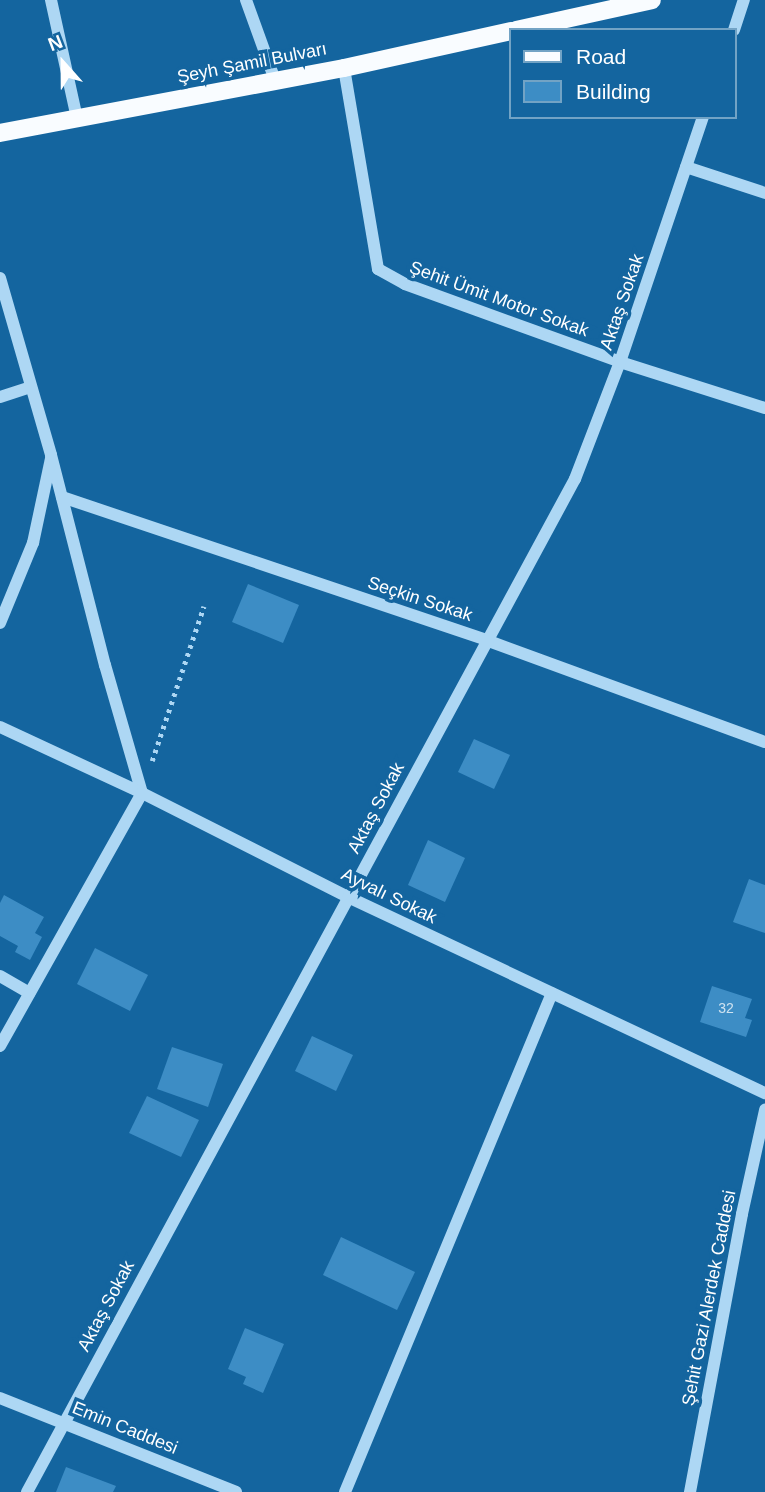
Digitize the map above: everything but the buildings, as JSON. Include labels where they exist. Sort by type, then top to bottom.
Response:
[{"type":"main road","points":[[522,28],[587,6],[652,0]]},
{"type":"main road","name":"Şeyh Şamil Bulvarı","points":[[0,133],[344,68],[510,31]]},
{"type":"street","points":[[51,0],[77,118]]},
{"type":"street","points":[[246,0],[275,80]]},
{"type":"street","points":[[735,28],[744,0]]},
{"type":"street","name":"Şehit Ümit Motor Sokak","points":[[344,68],[378,269],[405,284],[620,362],[765,408]]},
{"type":"street","name":"Aktaş Sokak","points":[[27,1492],[575,479],[620,362],[702,119]]},
{"type":"street","points":[[686,167],[765,193]]},
{"type":"street","points":[[0,278],[51,454],[105,666],[142,793],[0,1046]]},
{"type":"street","points":[[0,397],[30,387]]},
{"type":"street","points":[[0,623],[33,544],[51,454]]},
{"type":"street","name":"Seçkin Sokak","points":[[62,498],[486,640],[765,742]]},
{"type":"street","name":"Ayvalı Sokak","points":[[0,727],[142,793],[348,897],[765,1093]]},
{"type":"street","points":[[0,976],[30,993]]},
{"type":"street","points":[[345,1492],[552,993]]},
{"type":"street","name":"Şehit Gazi Alerdek Caddesi","points":[[690,1492],[742,1214],[765,1110]]},
{"type":"street","name":"Emin Caddesi","points":[[0,1398],[236,1492]]},
{"type":"path","points":[[142,793],[204,606]]}]
